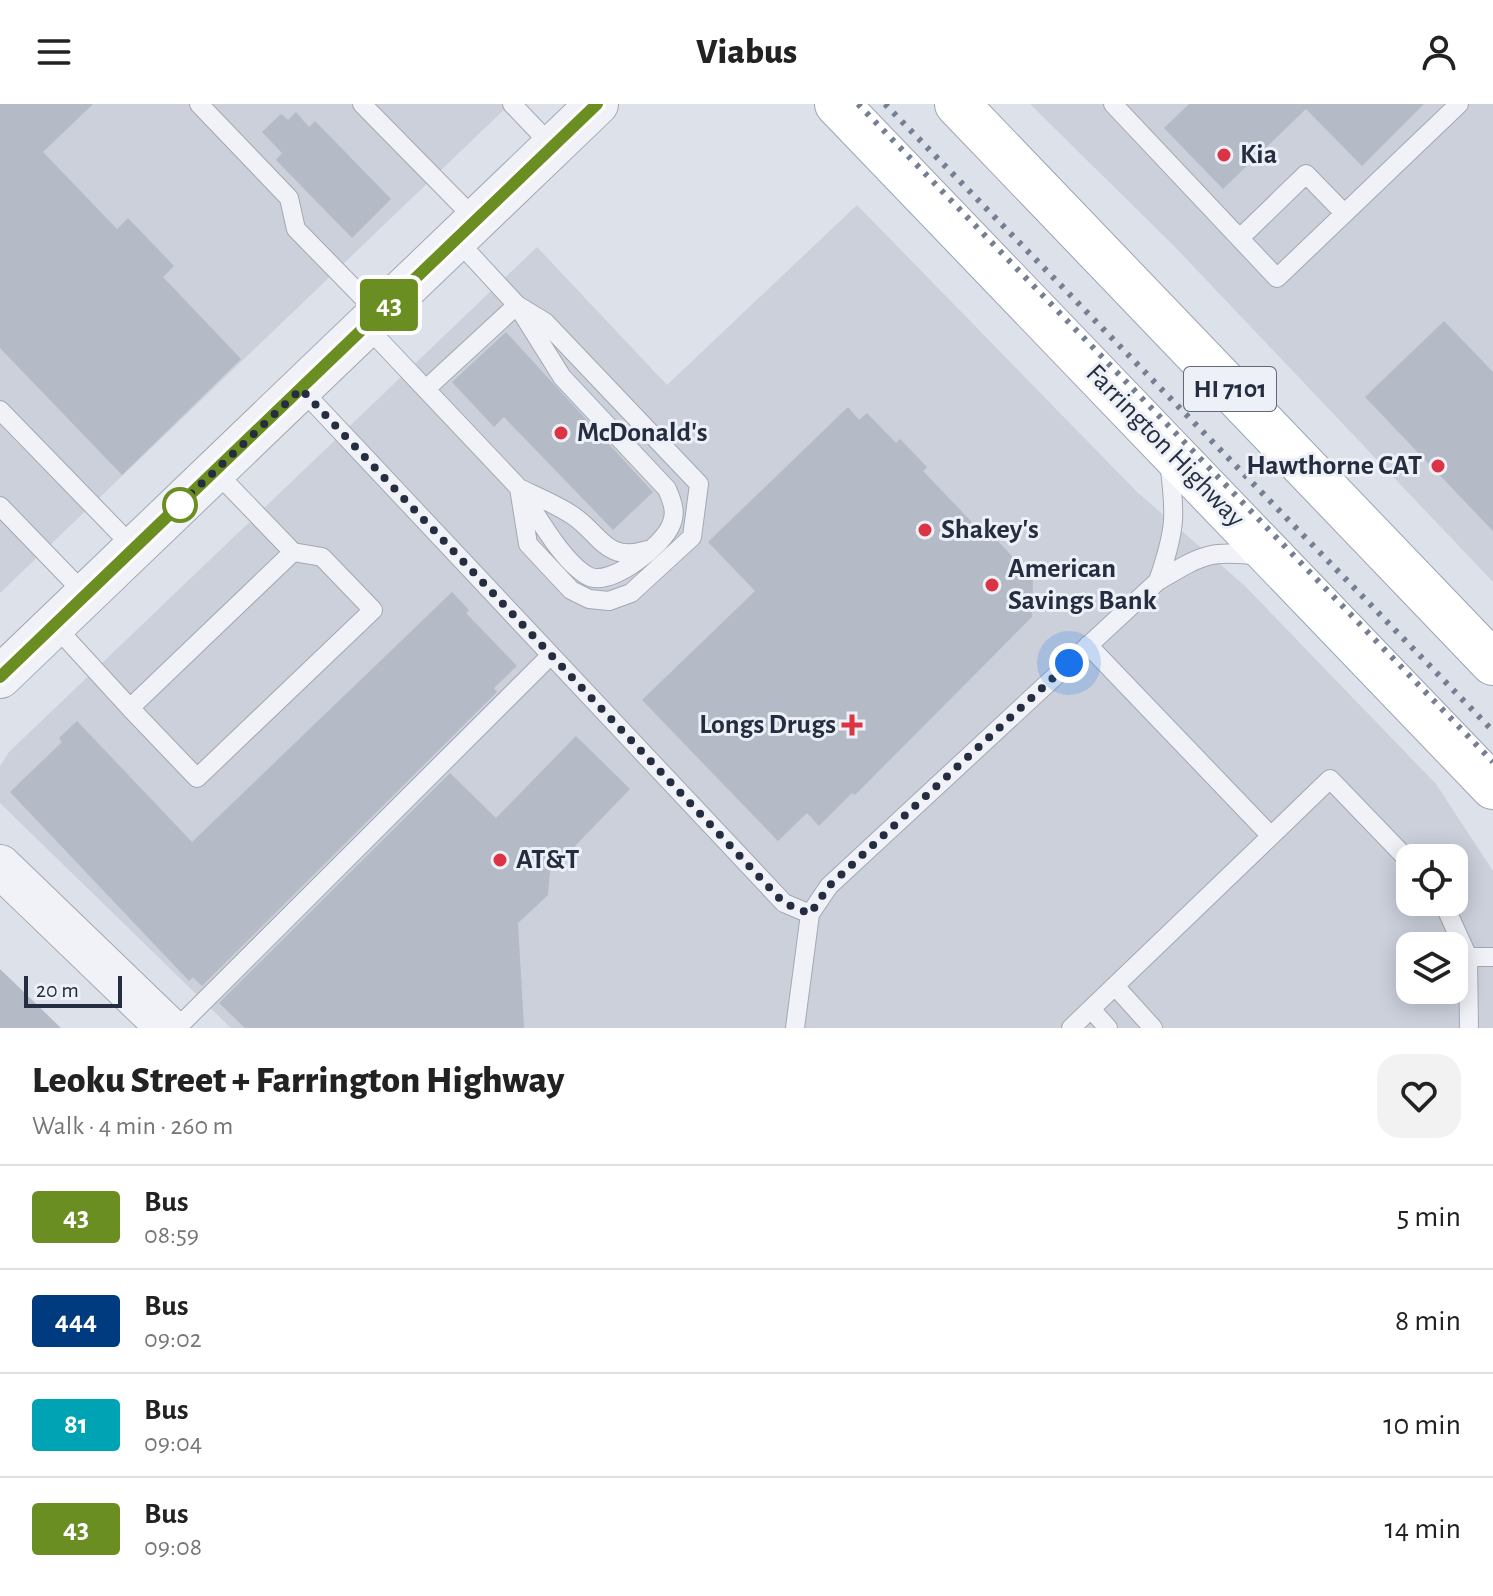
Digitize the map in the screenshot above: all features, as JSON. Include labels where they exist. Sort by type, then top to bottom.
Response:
[{"type":"main road","name":"Farrington Highway","points":[[837,104],[1493,787]]},
{"type":"main road","name":"HI 7101","points":[[957,104],[1493,663]]},
{"type":"street","points":[[0,677],[597,104]]},
{"type":"street","points":[[0,866],[168,1028]]},
{"type":"lane","points":[[199,104],[289,198],[296,229],[427,388],[519,488],[551,538],[587,576],[601,580],[615,576],[670,529],[674,504],[667,489],[562,377],[466,230],[362,104]]},
{"type":"lane","points":[[512,104],[553,147]]},
{"type":"lane","points":[[1113,104],[1277,278],[1459,104]]},
{"type":"lane","points":[[1240,238],[1306,174],[1344,213]]},
{"type":"lane","points":[[427,388],[517,305]]},
{"type":"lane","points":[[517,305],[545,322],[699,484],[692,537],[631,593],[609,601],[589,599],[571,590],[528,544],[519,488]]},
{"type":"lane","points":[[301,389],[784,903],[810,914]]},
{"type":"lane","points":[[0,410],[134,548]]},
{"type":"lane","points":[[1158,581],[1173,537],[1175,512],[1167,449]]},
{"type":"lane","points":[[54,625],[197,778],[373,610],[322,557],[293,552],[215,471]]},
{"type":"lane","points":[[519,488],[574,516],[606,547],[635,553],[648,549]]},
{"type":"lane","points":[[0,506],[86,595]]},
{"type":"lane","points":[[795,1028],[810,914],[829,886],[1158,581],[1197,558],[1222,551],[1272,558]]},
{"type":"lane","points":[[130,708],[293,552]]},
{"type":"lane","points":[[1088,645],[1271,836]]},
{"type":"lane","points":[[177,1028],[551,655]]},
{"type":"lane","points":[[1071,1028],[1330,779],[1396,847]]},
{"type":"lane","points":[[1469,1028],[1468,957],[1493,957]]},
{"type":"lane","points":[[1115,986],[1153,1028]]},
{"type":"lane","points":[[1091,1009],[1108,1028]]},
{"type":"shaded area","points":[[0,104],[510,104],[0,593]]},
{"type":"shaded area","points":[[1030,104],[1493,104],[1493,582],[1175,247]]},
{"type":"shaded area","points":[[857,205],[1137,492],[1245,586],[1436,784],[1493,871],[1493,1028],[231,1028],[0,803],[0,766],[9,752],[537,247],[667,385]]},
{"type":"building","points":[[0,104],[93,104],[43,152],[117,229],[128,218],[174,266],[163,277],[241,359],[122,475],[0,348]]},
{"type":"building","name":"Kia","points":[[1189,104],[1424,104],[1362,166],[1306,109],[1223,189],[1164,128]]},
{"type":"building","points":[[296,112],[309,127],[315,121],[391,199],[352,238],[276,160],[282,153],[262,132],[281,114],[288,120]]},
{"type":"building","points":[[1444,321],[1493,372],[1493,531],[1365,397]]},
{"type":"building","name":"McDonald's","points":[[506,332],[653,492],[613,530],[504,417],[494,427],[452,382]]},
{"type":"building","points":[[848,407],[859,420],[867,413],[896,443],[900,439],[927,467],[923,471],[989,540],[994,537],[1033,578],[1032,617],[855,795],[852,793],[819,826],[807,813],[778,841],[642,700],[755,591],[708,542]]},
{"type":"building","points":[[452,592],[469,610],[466,613],[517,666],[494,688],[497,692],[202,986],[193,977],[189,981],[10,792],[62,742],[59,738],[77,721],[192,842]]},
{"type":"building","points":[[576,736],[630,789],[550,872],[548,895],[518,923],[524,1028],[245,1028],[219,1003],[450,773],[496,818]]},
{"type":"building","points":[[0,969],[61,1028],[0,1028]]},
{"type":"railway","points":[[858,104],[1493,762]]},
{"type":"railway","points":[[885,104],[1493,731]]},
{"type":"bus line","name":"43","points":[[0,677],[597,104]]},
{"type":"place","name":"Kia","points":[[1224,155]]},
{"type":"place","name":"McDonald's","points":[[561,433]]},
{"type":"place","name":"Hawthorne CAT","points":[[1438,466]]},
{"type":"place","name":"Shakey's","points":[[925,530]]},
{"type":"place","name":"American Savings Bank","points":[[992,585]]},
{"type":"place","name":"Longs Drugs","points":[[852,725]]},
{"type":"place","name":"AT&T","points":[[500,860]]},
{"type":"route","points":[[180,505],[175,509],[301,389],[784,903],[810,914],[829,886],[1069,663]]}]
